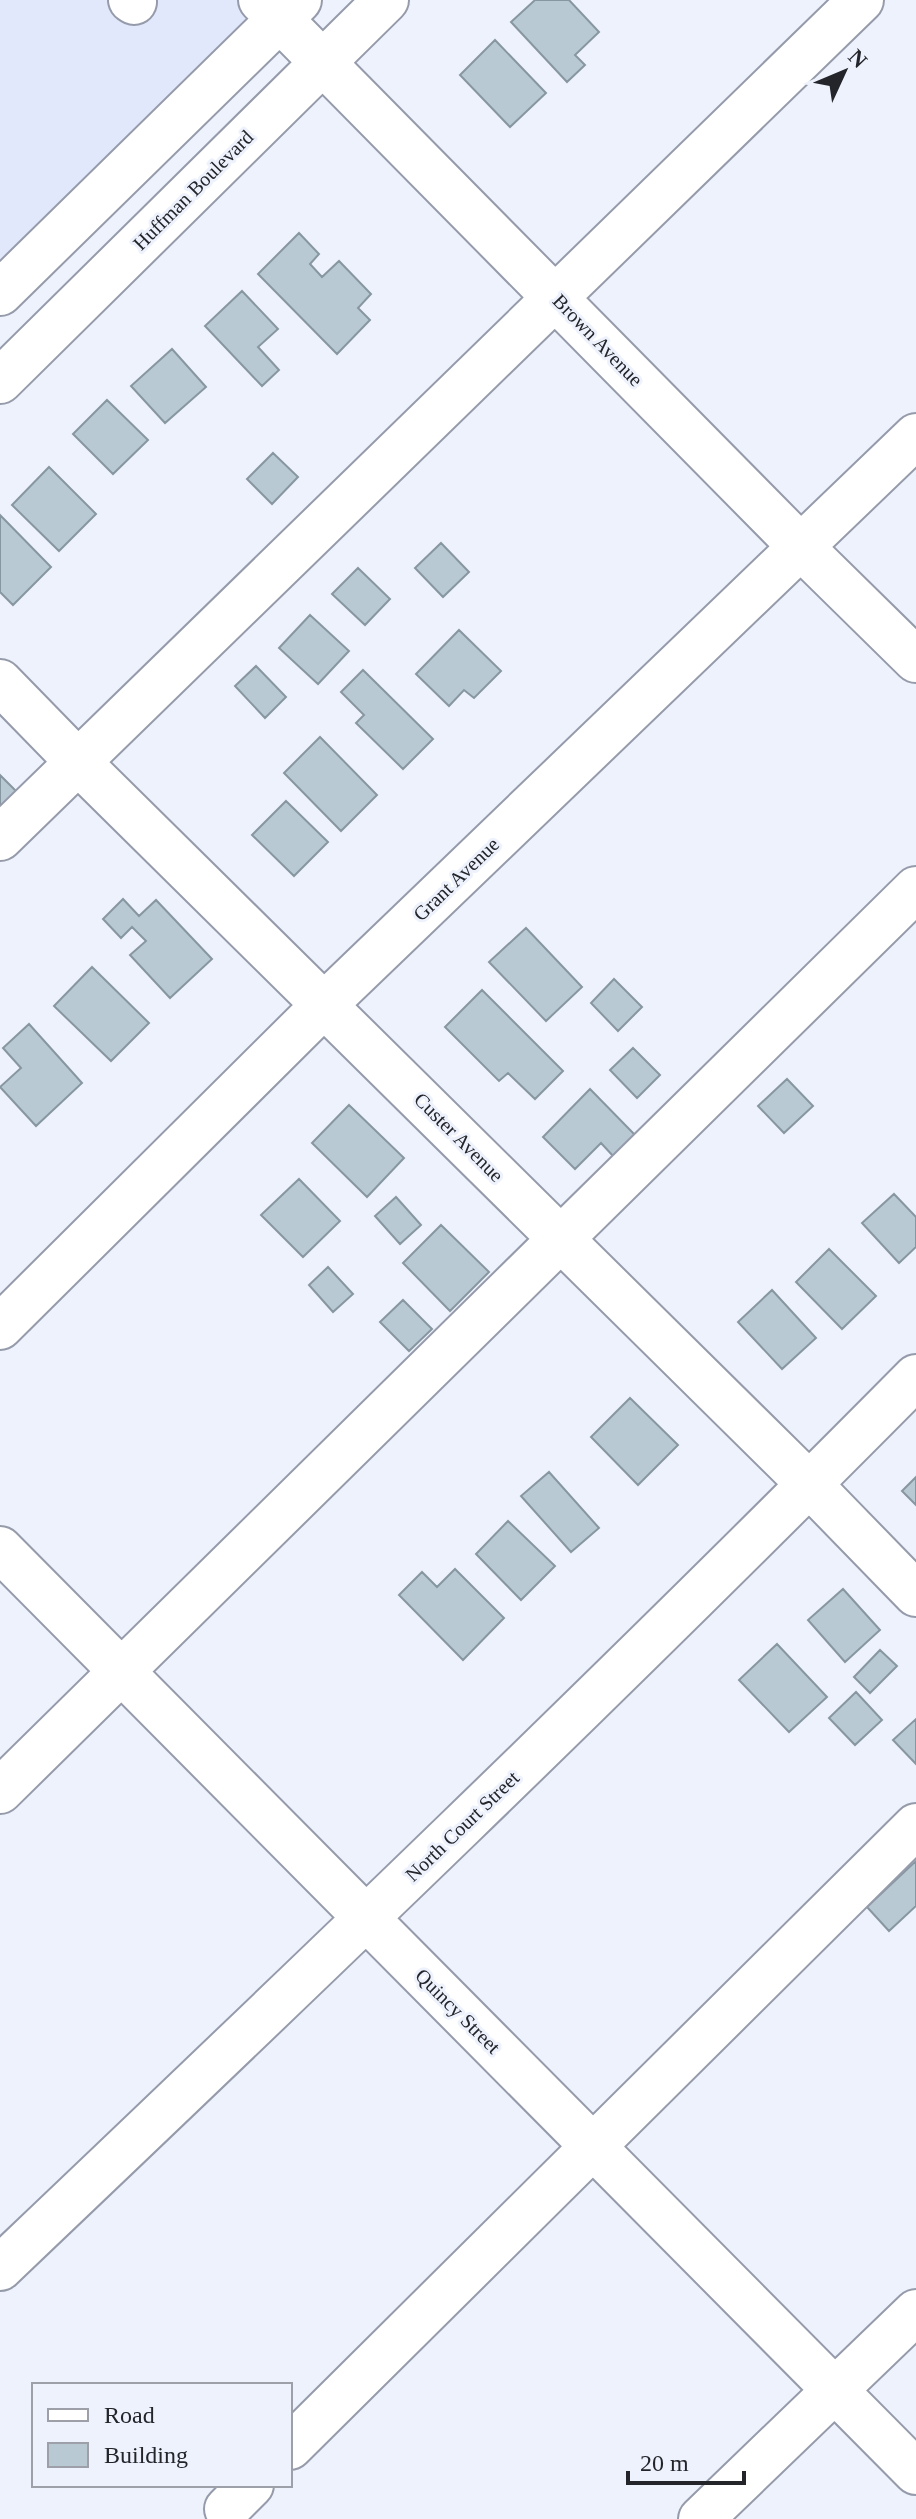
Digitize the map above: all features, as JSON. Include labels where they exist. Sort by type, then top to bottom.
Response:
[{"type":"street","name":"Huffman Boulevard","points":[[0,381],[386,0]]},
{"type":"street","points":[[0,838],[861,0]]},
{"type":"street","name":"Brown Avenue","points":[[280,6],[322,62],[916,660]]},
{"type":"street","points":[[0,293],[280,6]]},
{"type":"street","name":"Grant Avenue","points":[[0,1327],[325,1004],[916,436]]},
{"type":"street","name":"Custer Avenue","points":[[0,682],[810,1485],[916,1594]]},
{"type":"street","points":[[0,1791],[916,889]]},
{"type":"street","name":"North Court Street","points":[[0,2268],[367,1919],[916,1377]]},
{"type":"street","name":"Quincy Street","points":[[0,1549],[916,2472]]},
{"type":"street","points":[[292,2445],[916,1826]]},
{"type":"street","points":[[701,2519],[916,2312]]},
{"type":"shaded area","points":[[0,0],[266,0],[0,265]]},
{"type":"building","points":[[535,0],[569,0],[599,32],[575,55],[585,65],[567,82],[511,22]]},
{"type":"building","points":[[495,40],[546,93],[510,127],[460,75]]},
{"type":"building","points":[[299,233],[319,254],[310,264],[322,277],[339,261],[371,294],[358,308],[370,320],[337,354],[258,274]]},
{"type":"building","points":[[242,291],[278,329],[258,347],[279,370],[262,386],[205,326]]},
{"type":"building","points":[[172,349],[206,387],[165,423],[131,386]]},
{"type":"building","points":[[107,400],[148,440],[113,474],[73,434]]},
{"type":"building","points":[[273,453],[298,477],[272,504],[247,479]]},
{"type":"building","points":[[49,467],[96,514],[59,551],[12,505]]},
{"type":"building","points":[[0,515],[51,567],[13,605],[0,592]]},
{"type":"building","points":[[441,543],[469,572],[443,597],[415,568]]},
{"type":"building","points":[[358,568],[390,599],[365,625],[332,594]]},
{"type":"building","points":[[310,615],[349,651],[318,684],[279,648]]},
{"type":"building","points":[[459,630],[501,671],[474,698],[464,690],[449,706],[416,674]]},
{"type":"building","points":[[256,666],[286,697],[265,718],[235,686]]},
{"type":"building","points":[[363,670],[433,739],[403,769],[356,723],[364,715],[341,692]]},
{"type":"building","points":[[320,737],[377,795],[341,831],[284,773]]},
{"type":"building","points":[[0,775],[20,795],[0,817]]},
{"type":"building","points":[[286,801],[328,842],[294,876],[252,835]]},
{"type":"building","points":[[123,899],[139,916],[156,900],[212,959],[170,998],[130,955],[146,941],[132,927],[121,938],[103,919]]},
{"type":"building","points":[[526,928],[582,987],[546,1021],[489,962]]},
{"type":"building","points":[[92,967],[149,1023],[111,1061],[54,1006]]},
{"type":"building","points":[[614,979],[642,1007],[618,1031],[591,1003]]},
{"type":"building","points":[[482,990],[563,1071],[535,1099],[508,1073],[499,1081],[445,1027]]},
{"type":"building","points":[[29,1024],[82,1083],[36,1126],[0,1087],[21,1068],[3,1048]]},
{"type":"building","points":[[633,1048],[660,1075],[637,1098],[610,1070]]},
{"type":"building","points":[[787,1079],[813,1106],[784,1133],[758,1106]]},
{"type":"building","points":[[590,1089],[636,1136],[614,1157],[601,1143],[575,1169],[543,1137]]},
{"type":"building","points":[[349,1105],[404,1158],[367,1197],[312,1143]]},
{"type":"building","points":[[299,1179],[340,1221],[303,1257],[261,1215]]},
{"type":"building","points":[[894,1194],[916,1217],[916,1247],[899,1263],[862,1223]]},
{"type":"building","points":[[396,1197],[421,1225],[400,1244],[375,1216]]},
{"type":"building","points":[[441,1225],[489,1272],[450,1311],[403,1263]]},
{"type":"building","points":[[829,1249],[876,1296],[842,1329],[796,1282]]},
{"type":"building","points":[[328,1267],[353,1294],[333,1312],[309,1285]]},
{"type":"building","points":[[772,1290],[816,1338],[782,1369],[738,1322]]},
{"type":"building","points":[[403,1300],[432,1329],[409,1351],[380,1322]]},
{"type":"building","points":[[630,1398],[678,1445],[638,1485],[591,1437]]},
{"type":"building","points":[[549,1472],[599,1528],[571,1552],[521,1496]]},
{"type":"building","points":[[916,1477],[916,1505],[902,1491]]},
{"type":"building","points":[[508,1521],[555,1566],[521,1600],[476,1554]]},
{"type":"building","points":[[455,1569],[504,1618],[463,1660],[399,1595],[422,1572],[437,1587]]},
{"type":"building","points":[[843,1589],[880,1630],[845,1662],[808,1620]]},
{"type":"building","points":[[777,1644],[827,1697],[789,1732],[739,1680]]},
{"type":"building","points":[[880,1650],[897,1666],[870,1693],[854,1677]]},
{"type":"building","points":[[856,1692],[882,1720],[855,1745],[829,1718]]},
{"type":"building","points":[[916,1719],[916,1764],[893,1740]]},
{"type":"building","points":[[916,1861],[916,1906],[889,1931],[867,1907]]}]
